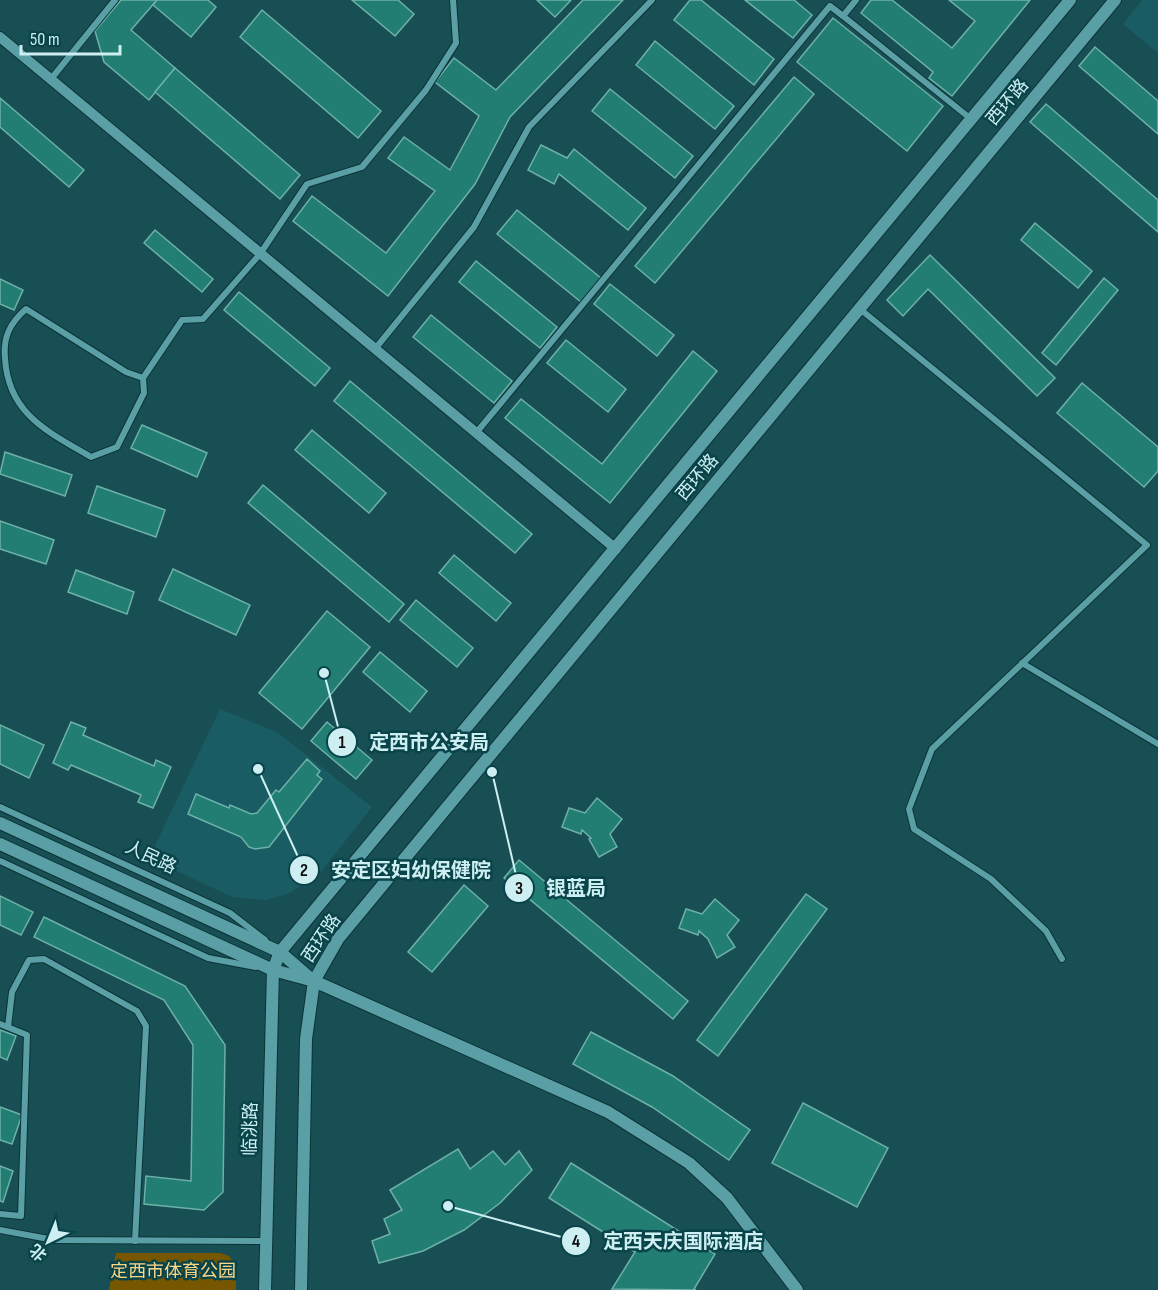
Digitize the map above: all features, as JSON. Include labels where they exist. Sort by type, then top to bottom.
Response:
[{"type":"main road","name":"西环路","points":[[273,970],[280,952],[1070,0]]},
{"type":"main road","name":"西环路","points":[[314,981],[338,939],[1115,0]]},
{"type":"main road","name":"人民路","points":[[0,823],[280,952],[314,981]]},
{"type":"main road","points":[[0,844],[273,970],[314,981],[608,1112],[689,1163],[728,1198],[797,1290]]},
{"type":"main road","name":"临洮路","points":[[265,1290],[273,970]]},
{"type":"main road","points":[[302,1290],[306,1039],[314,981]]},
{"type":"street","points":[[51,79],[115,0]]},
{"type":"street","points":[[143,378],[126,372],[26,309],[15,318],[4,341],[6,375],[20,407],[46,431],[91,457],[117,447],[144,393],[143,378],[182,320],[202,319],[260,254],[308,184],[362,167],[426,90],[456,43],[453,0]]},
{"type":"street","points":[[375,349],[474,227],[529,127],[652,0]]},
{"type":"street","points":[[843,16],[856,0]]},
{"type":"street","points":[[476,433],[830,6],[971,118]]},
{"type":"street","points":[[0,37],[616,549]]},
{"type":"street","points":[[860,309],[1147,545],[932,749],[909,809],[914,829],[992,879],[1046,931],[1062,959]]},
{"type":"street","points":[[1022,663],[1158,744]]},
{"type":"street","name":"人民路","points":[[0,807],[230,913],[280,952]]},
{"type":"street","points":[[0,861],[208,958],[273,970]]},
{"type":"street","points":[[8,1027],[12,992],[29,960],[44,959],[137,1011],[146,1026],[135,1241]]},
{"type":"street","points":[[0,1024],[27,1035],[21,1216],[0,1214]]},
{"type":"street","points":[[0,1230],[54,1240],[266,1241]]},
{"type":"shaded area","points":[[1142,0],[1158,0],[1158,53],[1123,24]]},
{"type":"shaded area","points":[[220,709],[277,732],[372,807],[320,873],[288,894],[265,900],[232,897],[149,858]]},
{"type":"green space","name":"定西市体育公园","points":[[116,1253],[220,1253],[229,1256],[236,1265],[236,1290],[109,1290]]},
{"type":"building","points":[[121,0],[157,0],[131,30],[175,68],[149,100],[104,62],[95,31]]},
{"type":"building","points":[[157,0],[208,0],[216,7],[191,37],[153,5]]},
{"type":"building","points":[[352,0],[398,0],[414,14],[395,36]]},
{"type":"building","points":[[537,0],[571,0],[555,17]]},
{"type":"building","points":[[583,0],[623,0],[510,117],[475,184],[388,296],[293,221],[312,196],[386,253],[435,191],[388,158],[404,137],[450,170],[479,116],[435,82],[454,58],[496,90]]},
{"type":"building","points":[[690,0],[701,0],[774,59],[754,85],[674,20]]},
{"type":"building","points":[[745,0],[794,0],[812,15],[793,38]]},
{"type":"building","points":[[871,0],[892,0],[952,48],[975,21],[949,0],[1030,0],[952,96],[929,78],[933,72],[861,13]]},
{"type":"building","points":[[262,10],[381,111],[358,138],[240,37]]},
{"type":"building","points":[[833,18],[943,106],[907,151],[797,62]]},
{"type":"building","points":[[655,41],[734,106],[715,129],[636,65]]},
{"type":"building","points":[[1095,47],[1158,101],[1158,134],[1079,66]]},
{"type":"building","points":[[175,68],[300,175],[280,199],[155,92]]},
{"type":"building","points":[[794,77],[814,94],[655,283],[635,266]]},
{"type":"building","points":[[610,89],[693,156],[675,178],[592,111]]},
{"type":"building","points":[[0,98],[84,170],[69,187],[0,127]]},
{"type":"building","points":[[1046,104],[1158,200],[1158,232],[1030,122]]},
{"type":"building","points":[[541,145],[567,158],[574,149],[646,208],[628,230],[559,174],[554,184],[528,170]]},
{"type":"building","points":[[517,210],[601,278],[581,302],[497,234]]},
{"type":"building","points":[[1035,223],[1092,271],[1078,288],[1021,240]]},
{"type":"building","points":[[155,230],[213,279],[202,292],[144,243]]},
{"type":"building","points":[[930,255],[1055,378],[1037,396],[928,289],[903,316],[887,300]]},
{"type":"building","points":[[476,261],[557,327],[540,348],[459,282]]},
{"type":"building","points":[[1104,278],[1118,290],[1056,365],[1042,353]]},
{"type":"building","points":[[0,279],[23,290],[14,310],[0,304]]},
{"type":"building","points":[[610,284],[674,335],[657,356],[594,304]]},
{"type":"building","points":[[239,292],[330,368],[315,386],[224,310]]},
{"type":"building","points":[[431,315],[512,381],[494,403],[413,337]]},
{"type":"building","points":[[566,340],[626,389],[608,412],[547,363]]},
{"type":"building","points":[[693,351],[717,371],[610,503],[505,418],[521,399],[602,464]]},
{"type":"building","points":[[350,381],[532,534],[515,553],[334,401]]},
{"type":"building","points":[[1082,383],[1158,447],[1158,471],[1144,487],[1057,413]]},
{"type":"building","points":[[142,425],[207,453],[197,477],[131,448]]},
{"type":"building","points":[[312,430],[386,493],[369,513],[295,450]]},
{"type":"building","points":[[5,452],[72,475],[65,496],[0,474]]},
{"type":"building","points":[[263,485],[404,604],[389,622],[248,503]]},
{"type":"building","points":[[97,486],[165,510],[156,537],[88,513]]},
{"type":"building","points":[[0,521],[54,540],[46,564],[0,549]]},
{"type":"building","points":[[454,555],[511,603],[496,621],[439,573]]},
{"type":"building","points":[[173,569],[250,605],[236,635],[159,600]]},
{"type":"building","points":[[76,570],[134,592],[127,614],[68,592]]},
{"type":"building","points":[[416,600],[473,648],[457,667],[400,620]]},
{"type":"building","points":[[327,611],[370,647],[302,729],[259,693]]},
{"type":"building","points":[[380,652],[427,691],[410,712],[363,672]]},
{"type":"building","points":[[71,722],[86,728],[83,735],[154,766],[156,760],[171,767],[153,808],[138,802],[141,795],[71,765],[68,770],[53,763]]},
{"type":"building","points":[[327,722],[372,760],[356,779],[311,741]]},
{"type":"building","points":[[0,725],[44,745],[29,778],[0,764]]},
{"type":"building","points":[[307,759],[320,771],[317,775],[322,779],[269,847],[255,849],[249,847],[241,837],[188,814],[196,794],[229,808],[230,805],[251,814],[257,813],[276,790],[279,792]]},
{"type":"building","points":[[597,798],[622,819],[610,834],[617,847],[599,857],[589,839],[591,838],[582,830],[581,834],[562,827],[569,808],[585,813]]},
{"type":"building","points":[[519,860],[688,1001],[673,1019],[504,878]]},
{"type":"building","points":[[464,885],[488,906],[432,972],[408,952]]},
{"type":"building","points":[[806,894],[827,909],[718,1056],[697,1040]]},
{"type":"building","points":[[0,896],[33,912],[21,935],[0,925]]},
{"type":"building","points":[[715,899],[739,920],[727,935],[735,947],[717,958],[708,939],[699,931],[698,935],[679,928],[686,909],[702,914]]},
{"type":"building","points":[[44,917],[185,986],[225,1045],[223,1192],[204,1210],[144,1204],[146,1176],[191,1181],[193,1045],[164,1000],[34,937]]},
{"type":"building","points":[[0,1030],[16,1036],[7,1060],[0,1057]]},
{"type":"building","points":[[591,1032],[673,1076],[750,1130],[729,1160],[652,1107],[573,1064]]},
{"type":"building","points":[[803,1103],[888,1148],[857,1207],[772,1163]]},
{"type":"building","points":[[0,1107],[22,1115],[12,1144],[0,1140]]},
{"type":"building","points":[[458,1149],[470,1169],[493,1151],[505,1165],[519,1151],[532,1170],[500,1203],[464,1230],[423,1251],[379,1263],[372,1241],[390,1234],[384,1219],[402,1210],[390,1190]]},
{"type":"building","points":[[571,1163],[715,1254],[694,1289],[696,1290],[612,1289],[635,1252],[549,1198]]},
{"type":"building","points":[[0,1166],[13,1171],[3,1202],[0,1201]]},
{"type":"place","name":"定西市公安局","points":[[324,673]]},
{"type":"place","name":"安定区妇幼保健院","points":[[258,769]]},
{"type":"place","name":"银蓝局","points":[[492,772]]},
{"type":"place","name":"定西天庆国际酒店","points":[[448,1206]]}]
